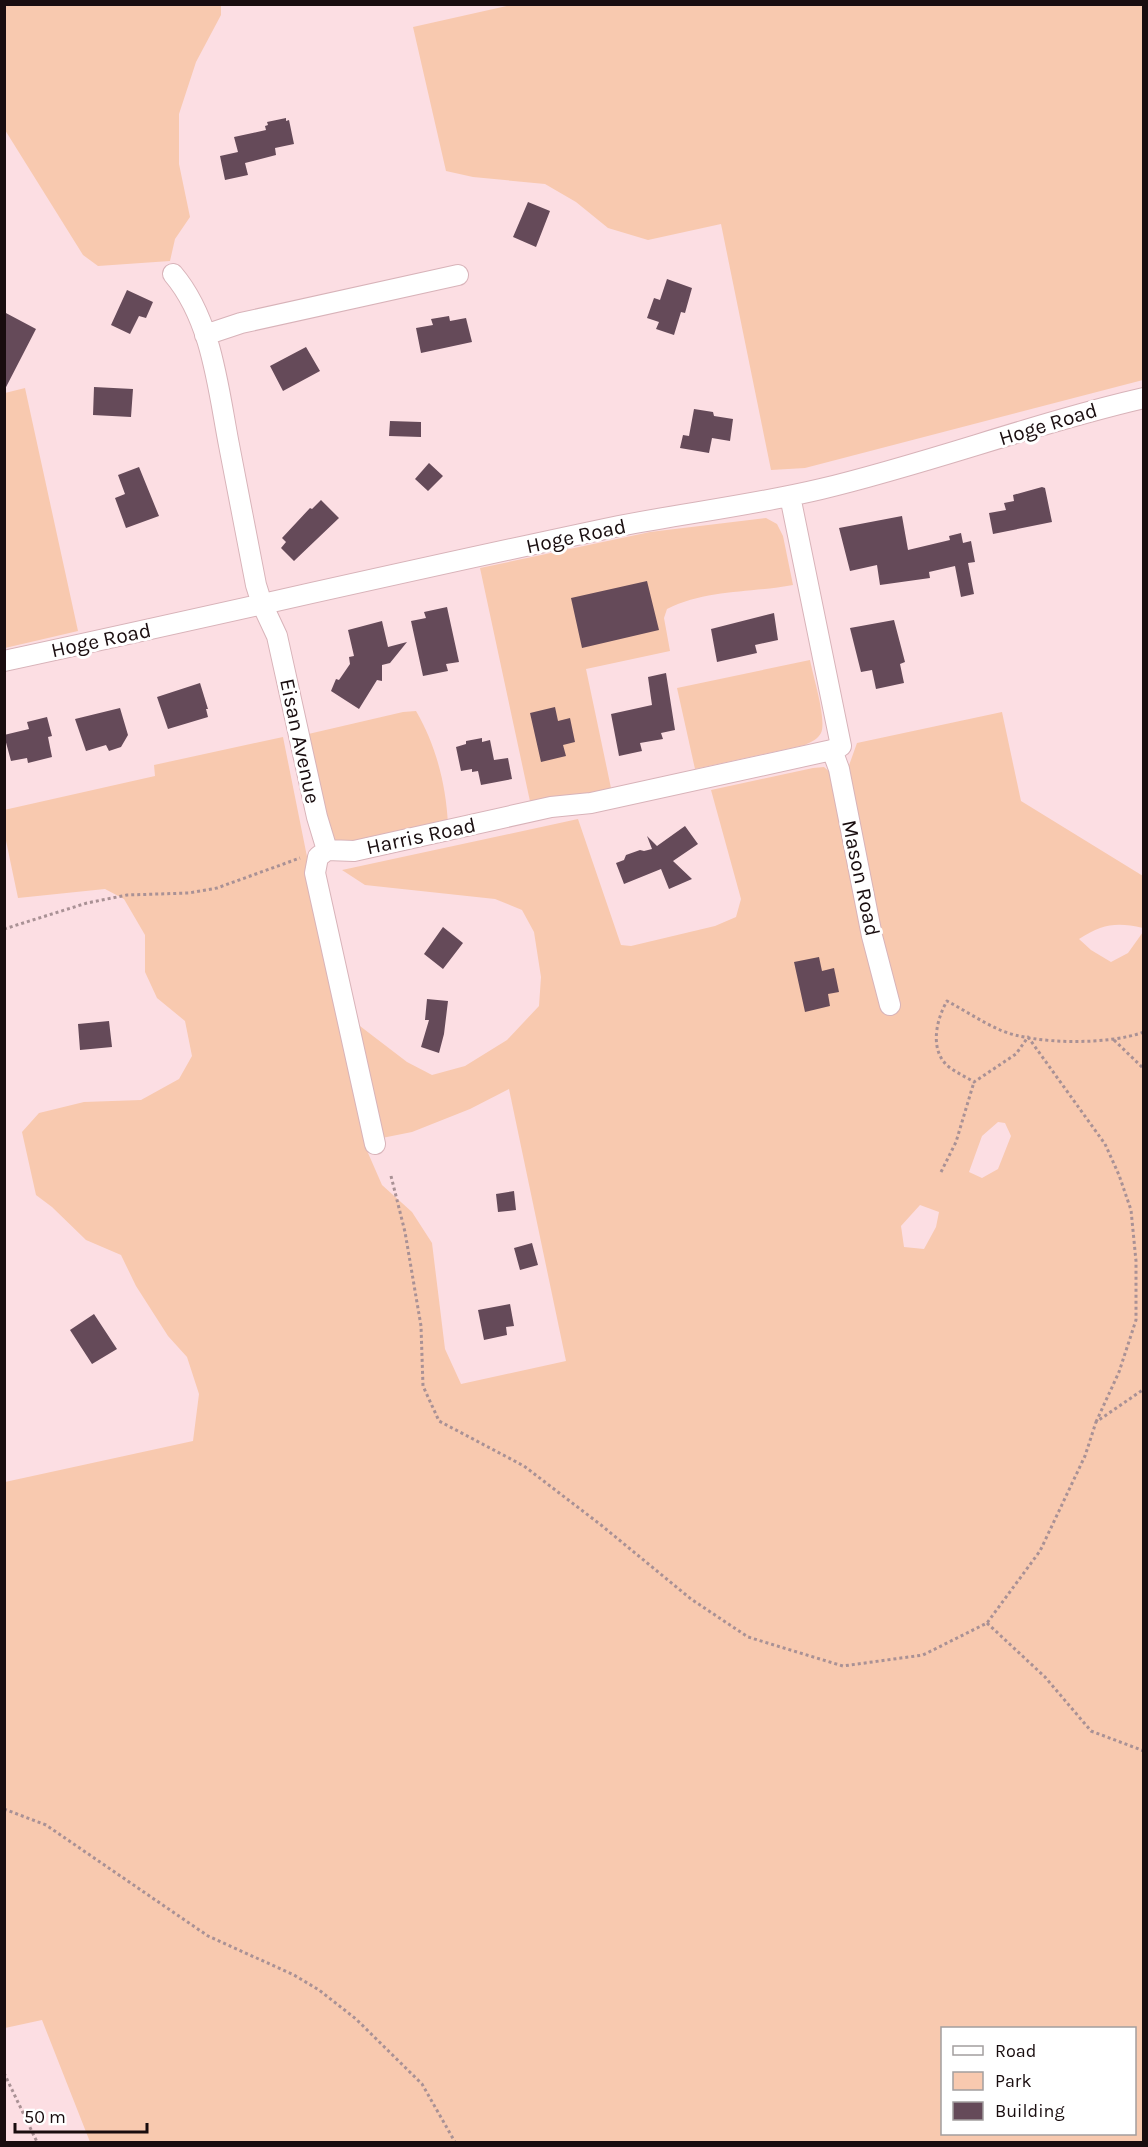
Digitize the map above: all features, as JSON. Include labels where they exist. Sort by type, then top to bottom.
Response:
[{"type":"street","name":"Eisan Avenue","points":[[172,274],[186,290],[205,335],[216,372],[256,585],[277,636],[317,817],[327,850]]},
{"type":"street","points":[[205,335],[241,323],[458,275]]},
{"type":"street","name":"Hoge Road","points":[[4,661],[620,526],[790,496],[888,472],[1066,417],[1143,398]]},
{"type":"street","name":"Mason Road","points":[[790,496],[839,769],[872,936],[890,1005]]},
{"type":"street","name":"Harris Road","points":[[327,850],[354,851],[551,807],[591,802],[836,748]]},
{"type":"street","points":[[327,850],[318,857],[315,873],[375,1144]]},
{"type":"path","points":[[4,929],[87,903],[128,895],[217,888],[327,850]]},
{"type":"path","points":[[974,1082],[948,1066],[939,1055],[936,1033],[940,1013],[947,1001],[1001,1031],[1028,1037],[1071,1041],[1113,1040],[1143,1032]]},
{"type":"path","points":[[941,1172],[956,1142],[974,1082],[1016,1054],[1028,1037]]},
{"type":"path","points":[[391,1176],[405,1232],[419,1314],[423,1386],[439,1421],[524,1466],[601,1525],[691,1599],[748,1637],[843,1666],[923,1655],[987,1623],[1040,1551],[1085,1456],[1096,1422],[1119,1372],[1136,1320],[1136,1261],[1131,1210],[1119,1175],[1105,1144],[1028,1037]]},
{"type":"path","points":[[1113,1040],[1143,1069]]},
{"type":"path","points":[[1096,1422],[1143,1389]]},
{"type":"path","points":[[987,1623],[1045,1677],[1091,1731],[1143,1751]]},
{"type":"path","points":[[4,1809],[46,1825],[161,1906],[208,1936],[294,1975],[319,1990],[356,2019],[422,2084],[455,2142]]},
{"type":"path","points":[[4,2073],[37,2142]]},
{"type":"green space","points":[[4,5],[221,5],[221,15],[196,62],[179,114],[179,164],[190,217],[175,239],[170,261],[98,266],[83,255],[5,130]]},
{"type":"green space","points":[[511,5],[1143,5],[1143,380],[805,468],[771,470],[721,224],[648,240],[608,228],[576,202],[545,184],[473,177],[446,171],[413,27]]},
{"type":"green space","points":[[25,388],[78,631],[5,648],[5,393]]},
{"type":"green space","points":[[766,518],[777,524],[783,536],[793,585],[713,595],[667,609],[664,618],[670,651],[586,669],[611,788],[531,806],[480,568],[650,532]]},
{"type":"green space","points":[[810,660],[822,718],[821,733],[818,737],[805,745],[695,769],[677,688]]},
{"type":"green space","points":[[416,711],[439,766],[448,824],[339,845],[328,835],[304,735]]},
{"type":"green space","points":[[1002,712],[1021,801],[1143,876],[1143,928],[1125,925],[1103,927],[1079,939],[1091,950],[1111,962],[1128,953],[1143,932],[1143,2142],[90,2142],[42,2020],[5,2028],[5,1482],[193,1441],[199,1394],[187,1357],[168,1336],[136,1286],[121,1255],[86,1240],[36,1195],[22,1132],[39,1113],[84,1102],[141,1100],[179,1079],[192,1056],[185,1021],[157,998],[145,972],[145,935],[124,899],[105,889],[18,898],[5,836],[4,810],[155,776],[154,765],[283,737],[365,1146],[382,1185],[412,1212],[432,1243],[445,1349],[461,1384],[566,1361],[509,1089],[470,1109],[412,1132],[382,1138],[356,1023],[407,1062],[432,1075],[465,1066],[507,1040],[539,1006],[541,977],[534,932],[522,910],[495,899],[365,885],[342,870],[578,819],[621,945],[631,946],[715,926],[736,917],[741,899],[711,790],[813,768],[824,767],[832,774],[847,771],[857,743]],"holes":[[[998,1122],[1005,1123],[1011,1136],[998,1169],[982,1178],[969,1172],[982,1136]],[[920,1205],[939,1212],[936,1227],[924,1249],[904,1247],[901,1226]]]},
{"type":"building","points":[[286,118],[286,121],[289,120],[294,144],[275,148],[276,155],[245,163],[248,175],[225,180],[220,156],[238,152],[234,137],[266,130],[267,122]]},
{"type":"building","points":[[528,202],[550,211],[536,247],[513,237]]},
{"type":"building","points":[[667,279],[692,288],[685,313],[681,312],[674,335],[656,329],[659,322],[647,318],[654,298],[660,300]]},
{"type":"building","points":[[127,290],[153,302],[146,318],[139,316],[130,334],[111,325]]},
{"type":"building","points":[[4,312],[36,329],[4,391]]},
{"type":"building","points":[[449,316],[450,321],[466,318],[472,342],[421,353],[416,328],[433,325],[431,319]]},
{"type":"building","points":[[306,347],[320,371],[283,391],[270,366]]},
{"type":"building","points":[[94,387],[133,389],[131,417],[93,415]]},
{"type":"building","points":[[694,409],[713,412],[714,416],[733,419],[730,441],[712,438],[709,453],[680,448],[683,435],[689,436]]},
{"type":"building","points":[[390,421],[421,422],[421,437],[389,436]]},
{"type":"building","points":[[429,463],[443,476],[428,491],[415,479]]},
{"type":"building","points":[[139,467],[159,516],[126,528],[115,498],[125,494],[118,475]]},
{"type":"building","points":[[1045,488],[1052,522],[993,534],[989,513],[1006,510],[1004,503],[1014,501],[1013,495]]},
{"type":"building","points":[[321,500],[339,518],[294,561],[281,548],[286,542],[282,538],[310,508],[312,509]]},
{"type":"building","points":[[902,516],[908,550],[950,540],[949,536],[961,533],[963,543],[971,541],[975,562],[968,563],[974,594],[961,597],[955,566],[929,572],[930,578],[880,585],[877,565],[850,571],[839,528]]},
{"type":"building","points":[[647,581],[659,630],[582,648],[571,598]]},
{"type":"building","points":[[447,607],[459,662],[446,664],[448,671],[423,676],[411,621],[426,618],[424,612]]},
{"type":"building","points":[[774,613],[778,640],[755,645],[757,653],[717,662],[711,629]]},
{"type":"building","points":[[894,620],[905,662],[900,664],[904,683],[876,689],[872,670],[861,672],[850,628]]},
{"type":"building","points":[[382,621],[388,647],[407,642],[390,663],[382,665],[382,681],[377,680],[359,709],[331,691],[336,679],[339,680],[350,664],[349,657],[354,656],[348,630]]},
{"type":"building","points":[[666,673],[675,730],[661,733],[663,739],[640,743],[642,751],[619,756],[611,714],[652,705],[648,677]]},
{"type":"building","points":[[200,683],[208,709],[206,709],[208,717],[168,729],[157,697]]},
{"type":"building","points":[[555,707],[558,721],[570,718],[575,742],[563,745],[566,756],[541,762],[530,713]]},
{"type":"building","points":[[120,708],[128,735],[121,747],[109,751],[106,745],[86,751],[75,719]]},
{"type":"building","points":[[47,717],[52,736],[48,737],[52,757],[28,763],[27,758],[11,761],[4,735],[29,729],[27,722]]},
{"type":"building","points":[[482,738],[482,742],[490,740],[494,760],[508,758],[512,779],[481,785],[478,771],[472,772],[472,769],[461,771],[456,747],[466,744],[466,741]]},
{"type":"building","points":[[685,826],[698,844],[673,861],[692,879],[669,889],[661,869],[624,884],[616,863],[624,860],[626,855],[652,849],[647,836],[657,846]]},
{"type":"building","points":[[443,927],[463,943],[443,969],[424,954]]},
{"type":"building","points":[[819,957],[822,971],[834,968],[839,992],[828,994],[830,1006],[805,1012],[794,962]]},
{"type":"building","points":[[427,999],[448,1001],[439,1053],[421,1047],[429,1020],[425,1020]]},
{"type":"building","points":[[109,1021],[112,1047],[80,1050],[78,1024]]},
{"type":"building","points":[[514,1191],[516,1210],[498,1212],[496,1194]]},
{"type":"building","points":[[532,1243],[538,1265],[520,1270],[514,1248]]},
{"type":"building","points":[[510,1304],[514,1326],[506,1327],[507,1335],[484,1340],[478,1310]]},
{"type":"building","points":[[94,1314],[117,1349],[92,1364],[70,1330]]}]
